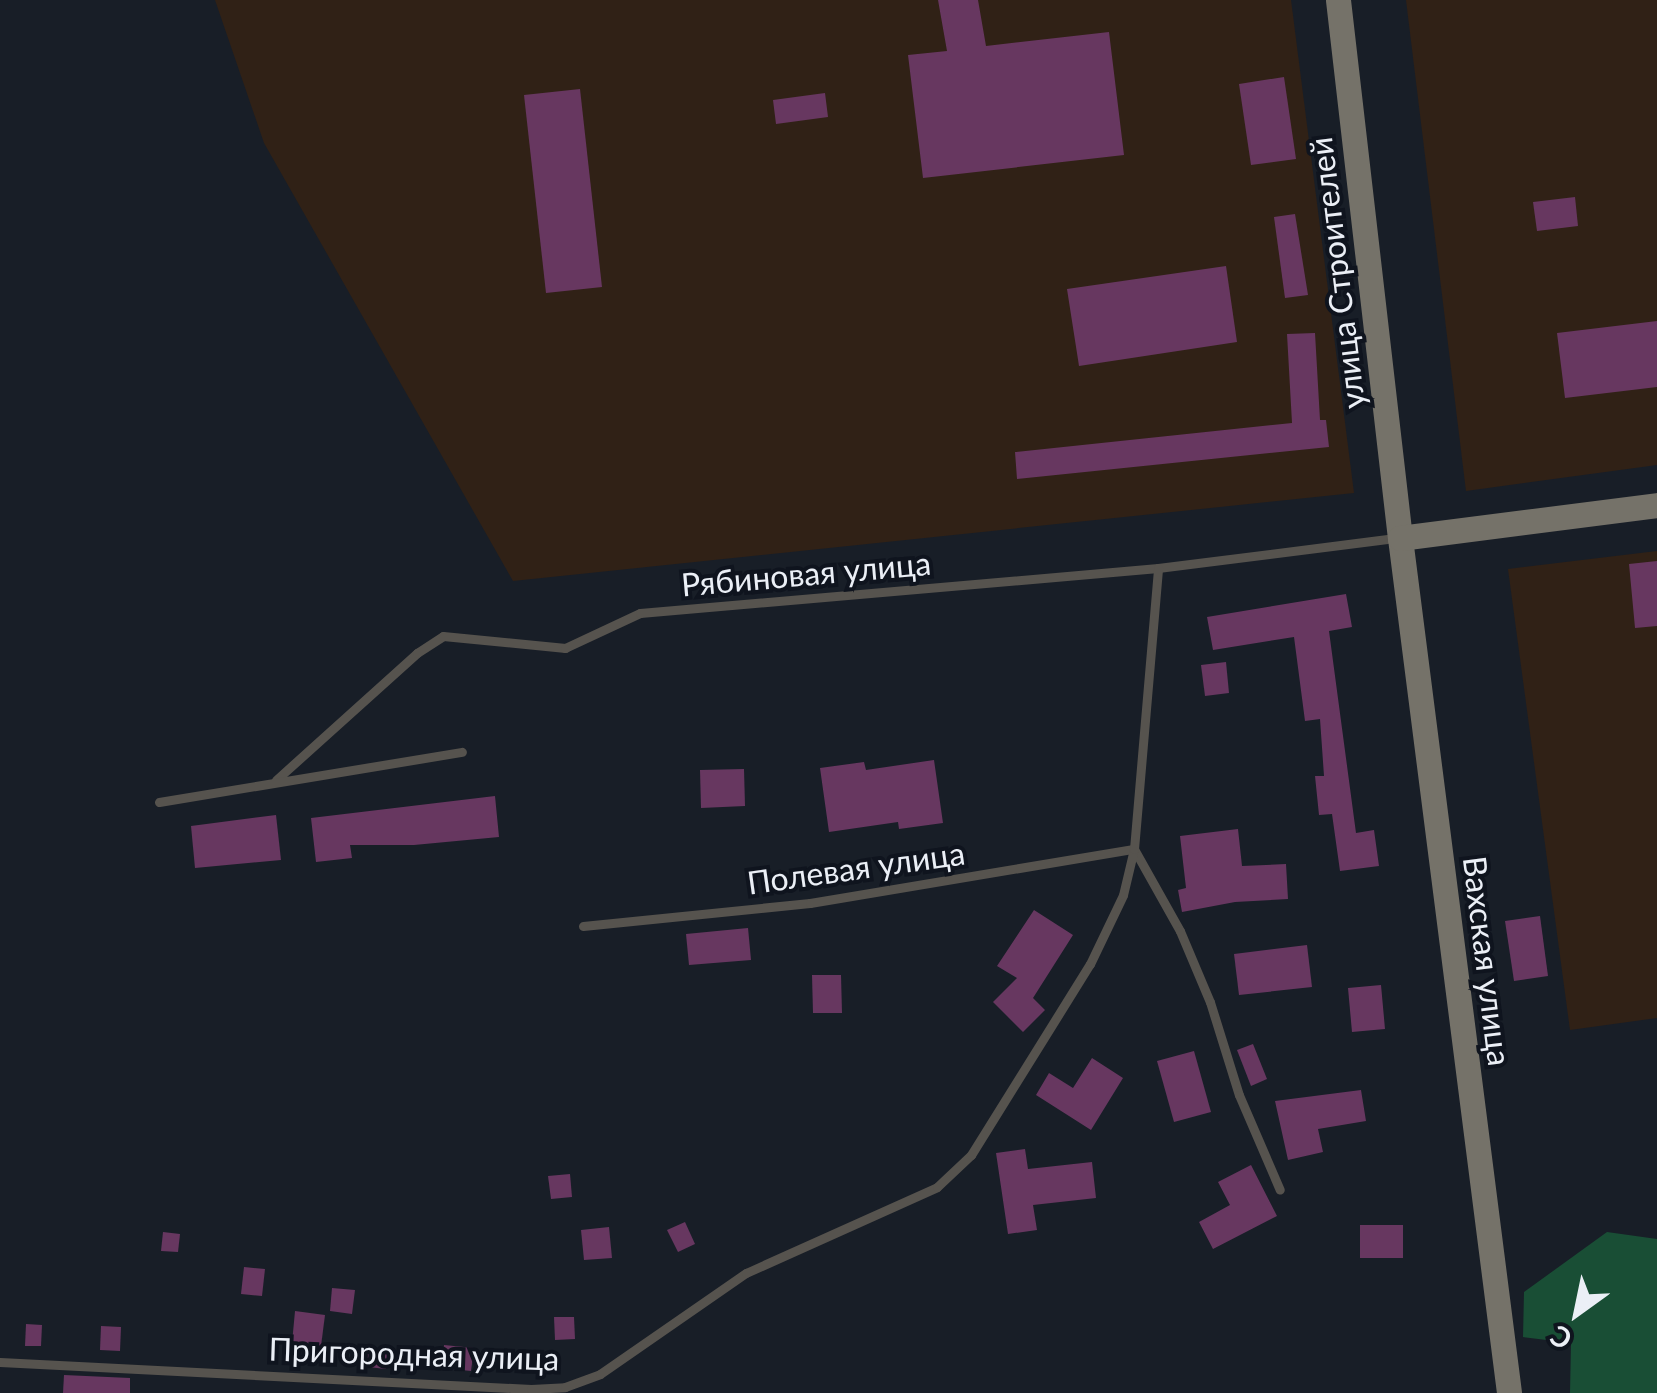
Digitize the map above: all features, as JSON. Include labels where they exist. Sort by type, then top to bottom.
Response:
[{"type":"street","name":"улица Строителей","points":[[1338,0],[1400,538]]},
{"type":"street","points":[[1400,538],[1657,505]]},
{"type":"street","name":"Вахская улица","points":[[1400,538],[1509,1393]]},
{"type":"lane","name":"Рябиновая улица","points":[[276,780],[442,636],[564,648],[640,613],[1158,568],[1400,538]]},
{"type":"lane","name":"Пригородная улица","points":[[0,1362],[493,1390],[565,1387],[600,1374],[746,1272],[936,1187],[971,1155],[1090,964],[1123,895],[1134,849],[1158,568]]},
{"type":"lane","points":[[159,802],[462,752]]},
{"type":"lane","points":[[1134,849],[1180,931],[1210,1002],[1239,1096],[1280,1190]]},
{"type":"lane","name":"Полевая улица","points":[[584,926],[810,903],[1134,849]]},
{"type":"shaded area","points":[[215,0],[1291,0],[1354,493],[513,581],[264,143]]},
{"type":"shaded area","points":[[1406,0],[1657,0],[1657,465],[1466,491]]},
{"type":"shaded area","points":[[1657,551],[1657,1018],[1570,1030],[1508,569]]},
{"type":"green space","points":[[1607,1232],[1657,1239],[1657,1393],[1570,1393],[1571,1343],[1523,1337],[1524,1292]]},
{"type":"building","points":[[938,0],[978,0],[986,46],[1109,32],[1124,155],[923,178],[908,55],[947,51]]},
{"type":"building","points":[[1284,77],[1296,159],[1251,165],[1239,84]]},
{"type":"building","points":[[580,89],[602,287],[546,293],[524,95]]},
{"type":"building","points":[[825,93],[828,117],[776,124],[773,100]]},
{"type":"building","points":[[1575,197],[1578,226],[1537,231],[1533,202]]},
{"type":"building","points":[[1295,214],[1308,295],[1285,298],[1274,217]]},
{"type":"building","points":[[1226,266],[1237,342],[1079,366],[1067,289]]},
{"type":"building","points":[[1657,321],[1657,387],[1565,398],[1557,333]]},
{"type":"building","points":[[1315,333],[1320,420],[1326,420],[1329,447],[1017,479],[1015,452],[1292,423],[1287,334]]},
{"type":"building","points":[[1657,561],[1657,626],[1635,628],[1629,564]]},
{"type":"building","points":[[1346,594],[1352,627],[1329,631],[1356,833],[1374,830],[1379,866],[1340,871],[1332,814],[1319,815],[1315,776],[1324,776],[1320,719],[1305,721],[1294,637],[1213,650],[1207,617]]},
{"type":"building","points":[[1226,662],[1229,693],[1205,696],[1201,665]]},
{"type":"building","points":[[934,760],[943,823],[899,829],[898,822],[829,832],[820,768],[864,762],[866,770]]},
{"type":"building","points":[[744,769],[745,806],[701,808],[700,770]]},
{"type":"building","points":[[495,796],[499,837],[414,845],[350,845],[352,858],[316,862],[311,818]]},
{"type":"building","points":[[276,815],[281,860],[195,868],[191,826]]},
{"type":"building","points":[[1238,829],[1242,866],[1286,864],[1288,899],[1235,902],[1182,912],[1178,890],[1186,888],[1180,836]]},
{"type":"building","points":[[1034,910],[1073,935],[1033,998],[1045,1010],[1023,1032],[993,1002],[1017,978],[997,966]]},
{"type":"building","points":[[1540,916],[1548,976],[1514,981],[1505,921]]},
{"type":"building","points":[[748,928],[751,960],[689,965],[686,934]]},
{"type":"building","points":[[1307,945],[1312,987],[1239,995],[1234,954]]},
{"type":"building","points":[[812,975],[841,975],[842,1013],[813,1013]]},
{"type":"building","points":[[1381,985],[1385,1029],[1352,1032],[1348,988]]},
{"type":"building","points":[[1253,1044],[1267,1079],[1251,1086],[1237,1050]]},
{"type":"building","points":[[1194,1051],[1211,1112],[1174,1122],[1157,1061]]},
{"type":"building","points":[[1092,1058],[1123,1078],[1091,1130],[1036,1095],[1049,1073],[1073,1088]]},
{"type":"building","points":[[1361,1090],[1366,1121],[1318,1129],[1323,1152],[1288,1160],[1275,1101]]},
{"type":"building","points":[[1025,1149],[1028,1169],[1092,1162],[1096,1198],[1033,1205],[1037,1230],[1008,1234],[996,1153]]},
{"type":"building","points":[[1251,1165],[1277,1216],[1213,1249],[1199,1222],[1230,1205],[1218,1182]]},
{"type":"building","points":[[570,1174],[572,1197],[551,1199],[548,1176]]},
{"type":"building","points":[[685,1222],[695,1244],[678,1252],[667,1230]]},
{"type":"building","points":[[1360,1225],[1403,1225],[1403,1258],[1360,1258]]},
{"type":"building","points":[[609,1227],[612,1258],[584,1260],[581,1230]]},
{"type":"building","points":[[163,1232],[180,1234],[178,1252],[161,1251]]},
{"type":"building","points":[[244,1267],[265,1269],[262,1296],[241,1294]]},
{"type":"building","points":[[332,1288],[355,1290],[352,1314],[330,1311]]},
{"type":"building","points":[[295,1311],[325,1315],[321,1346],[292,1343]]},
{"type":"building","points":[[554,1317],[574,1317],[575,1339],[555,1340]]},
{"type":"building","points":[[26,1324],[42,1325],[41,1346],[25,1346]]},
{"type":"building","points":[[101,1326],[121,1327],[120,1351],[100,1350]]},
{"type":"building","points":[[444,1345],[474,1348],[471,1371],[442,1368]]},
{"type":"building","points":[[361,1348],[388,1351],[386,1369],[359,1366]]},
{"type":"building","points":[[64,1375],[130,1378],[130,1393],[63,1393]]}]
